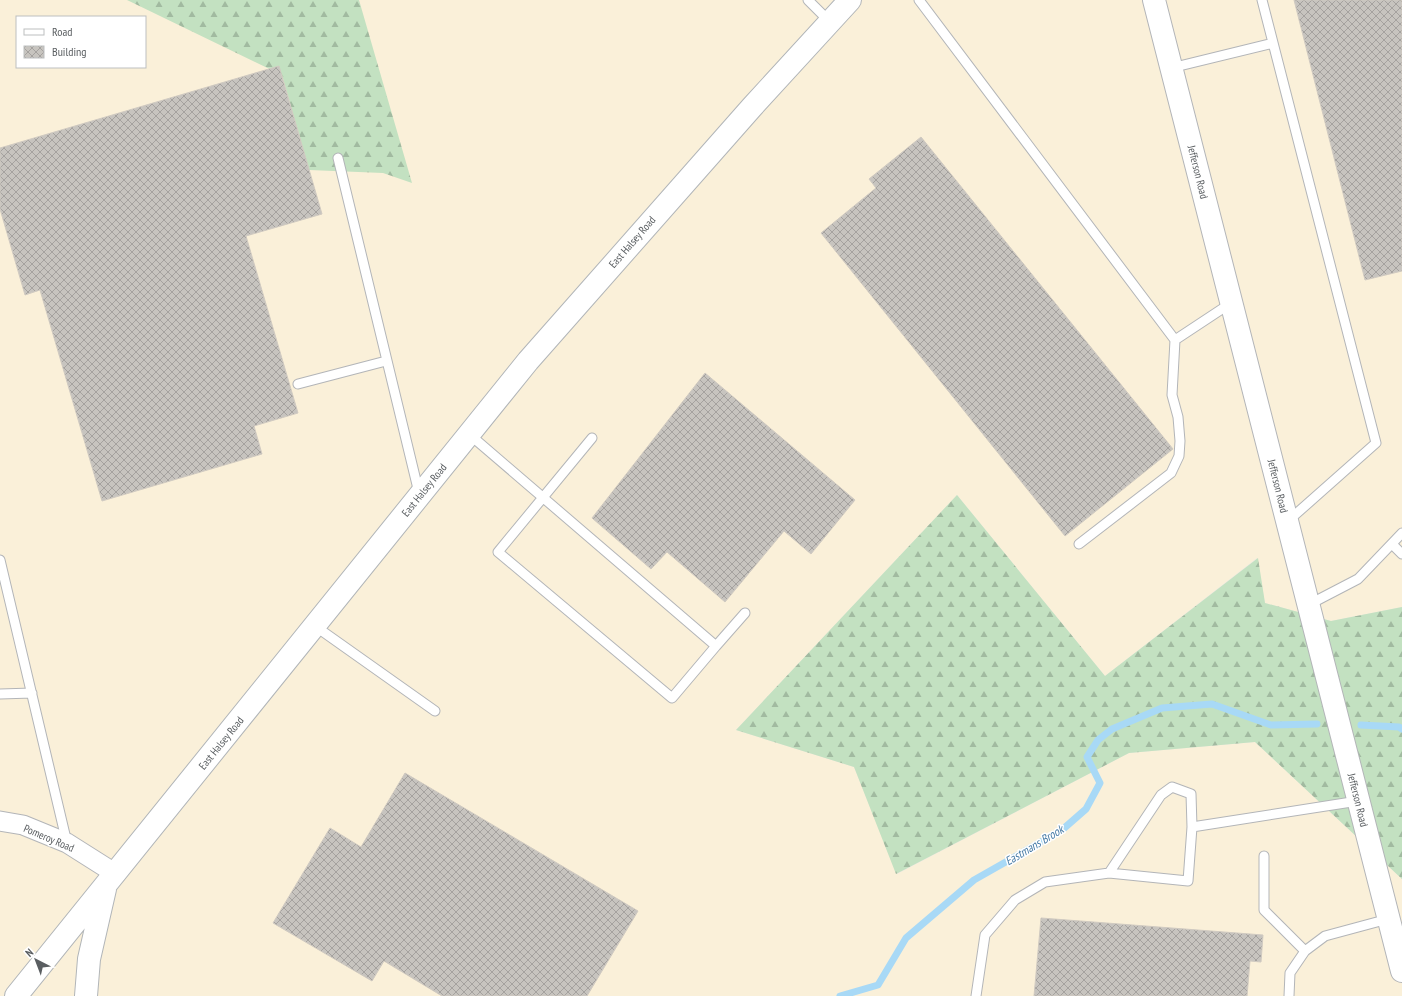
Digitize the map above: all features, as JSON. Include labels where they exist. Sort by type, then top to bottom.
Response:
[{"type":"main road","name":"East Halsey Road","points":[[16,996],[528,360],[752,107],[850,0]]},
{"type":"main road","name":"Jefferson Road","points":[[1154,0],[1402,971]]},
{"type":"main road","points":[[86,996],[89,959],[111,879]]},
{"type":"street","name":"Pomeroy Road","points":[[0,821],[23,826],[67,843],[111,879]]},
{"type":"lane","points":[[808,0],[830,22]]},
{"type":"lane","points":[[919,0],[1175,340],[1172,395],[1178,417],[1180,440],[1179,456],[1171,473],[1079,544]]},
{"type":"lane","points":[[1262,0],[1376,443],[1287,523]]},
{"type":"lane","points":[[1171,68],[1273,43]]},
{"type":"lane","points":[[338,158],[419,496]]},
{"type":"lane","points":[[1175,340],[1231,303]]},
{"type":"lane","points":[[298,384],[386,361]]},
{"type":"lane","points":[[469,434],[716,646]]},
{"type":"lane","points":[[592,438],[498,552],[672,698],[745,613]]},
{"type":"lane","points":[[1308,605],[1358,579],[1402,533]]},
{"type":"lane","points":[[1392,544],[1402,554]]},
{"type":"lane","points":[[0,560],[67,843]]},
{"type":"lane","points":[[315,626],[435,711]]},
{"type":"lane","points":[[0,694],[32,693]]},
{"type":"lane","points":[[976,996],[985,935],[1015,900],[1045,882],[1109,873],[1188,881],[1192,827],[1192,794],[1172,787],[1161,794],[1109,873]]},
{"type":"lane","points":[[1192,827],[1358,801]]},
{"type":"lane","points":[[1264,856],[1264,910],[1305,952]]},
{"type":"lane","points":[[1289,996],[1290,973],[1305,952],[1324,936],[1388,919]]},
{"type":"shaded area","points":[[0,0],[1402,0],[1402,607],[1331,621],[1265,603],[1257,558],[1105,676],[957,495],[736,730],[854,767],[897,874],[1129,753],[1255,742],[1402,879],[1402,996],[0,996]]},
{"type":"green space","points":[[127,0],[359,0],[412,183],[383,173],[309,170],[282,75]]},
{"type":"green space","points":[[957,495],[1105,676],[1258,558],[1265,603],[1331,621],[1402,607],[1402,879],[1255,742],[1129,753],[896,874],[854,767],[736,730]]},
{"type":"building","points":[[1294,0],[1402,0],[1402,271],[1365,280]]},
{"type":"building","points":[[279,66],[322,214],[246,236],[298,413],[254,426],[262,454],[102,501],[40,290],[25,295],[0,209],[0,148]]},
{"type":"building","points":[[921,137],[1173,449],[1065,536],[821,233],[876,188],[869,179]]},
{"type":"building","points":[[705,373],[855,500],[811,554],[784,531],[725,602],[667,552],[651,569],[592,518]]},
{"type":"building","points":[[405,773],[638,911],[587,996],[442,996],[384,961],[372,981],[273,923],[330,828],[361,847]]},
{"type":"building","points":[[1041,918],[1263,935],[1261,962],[1250,961],[1247,996],[1034,996]]},
{"type":"waterway","name":"Eastmans Brook","points":[[840,996],[878,985],[906,938],[974,880],[1062,830],[1086,809],[1100,783],[1087,757],[1098,740],[1112,729],[1162,708],[1212,704],[1271,725],[1317,724]]},
{"type":"waterway","name":"Eastmans Brook","points":[[1361,725],[1399,727],[1402,729]]}]
